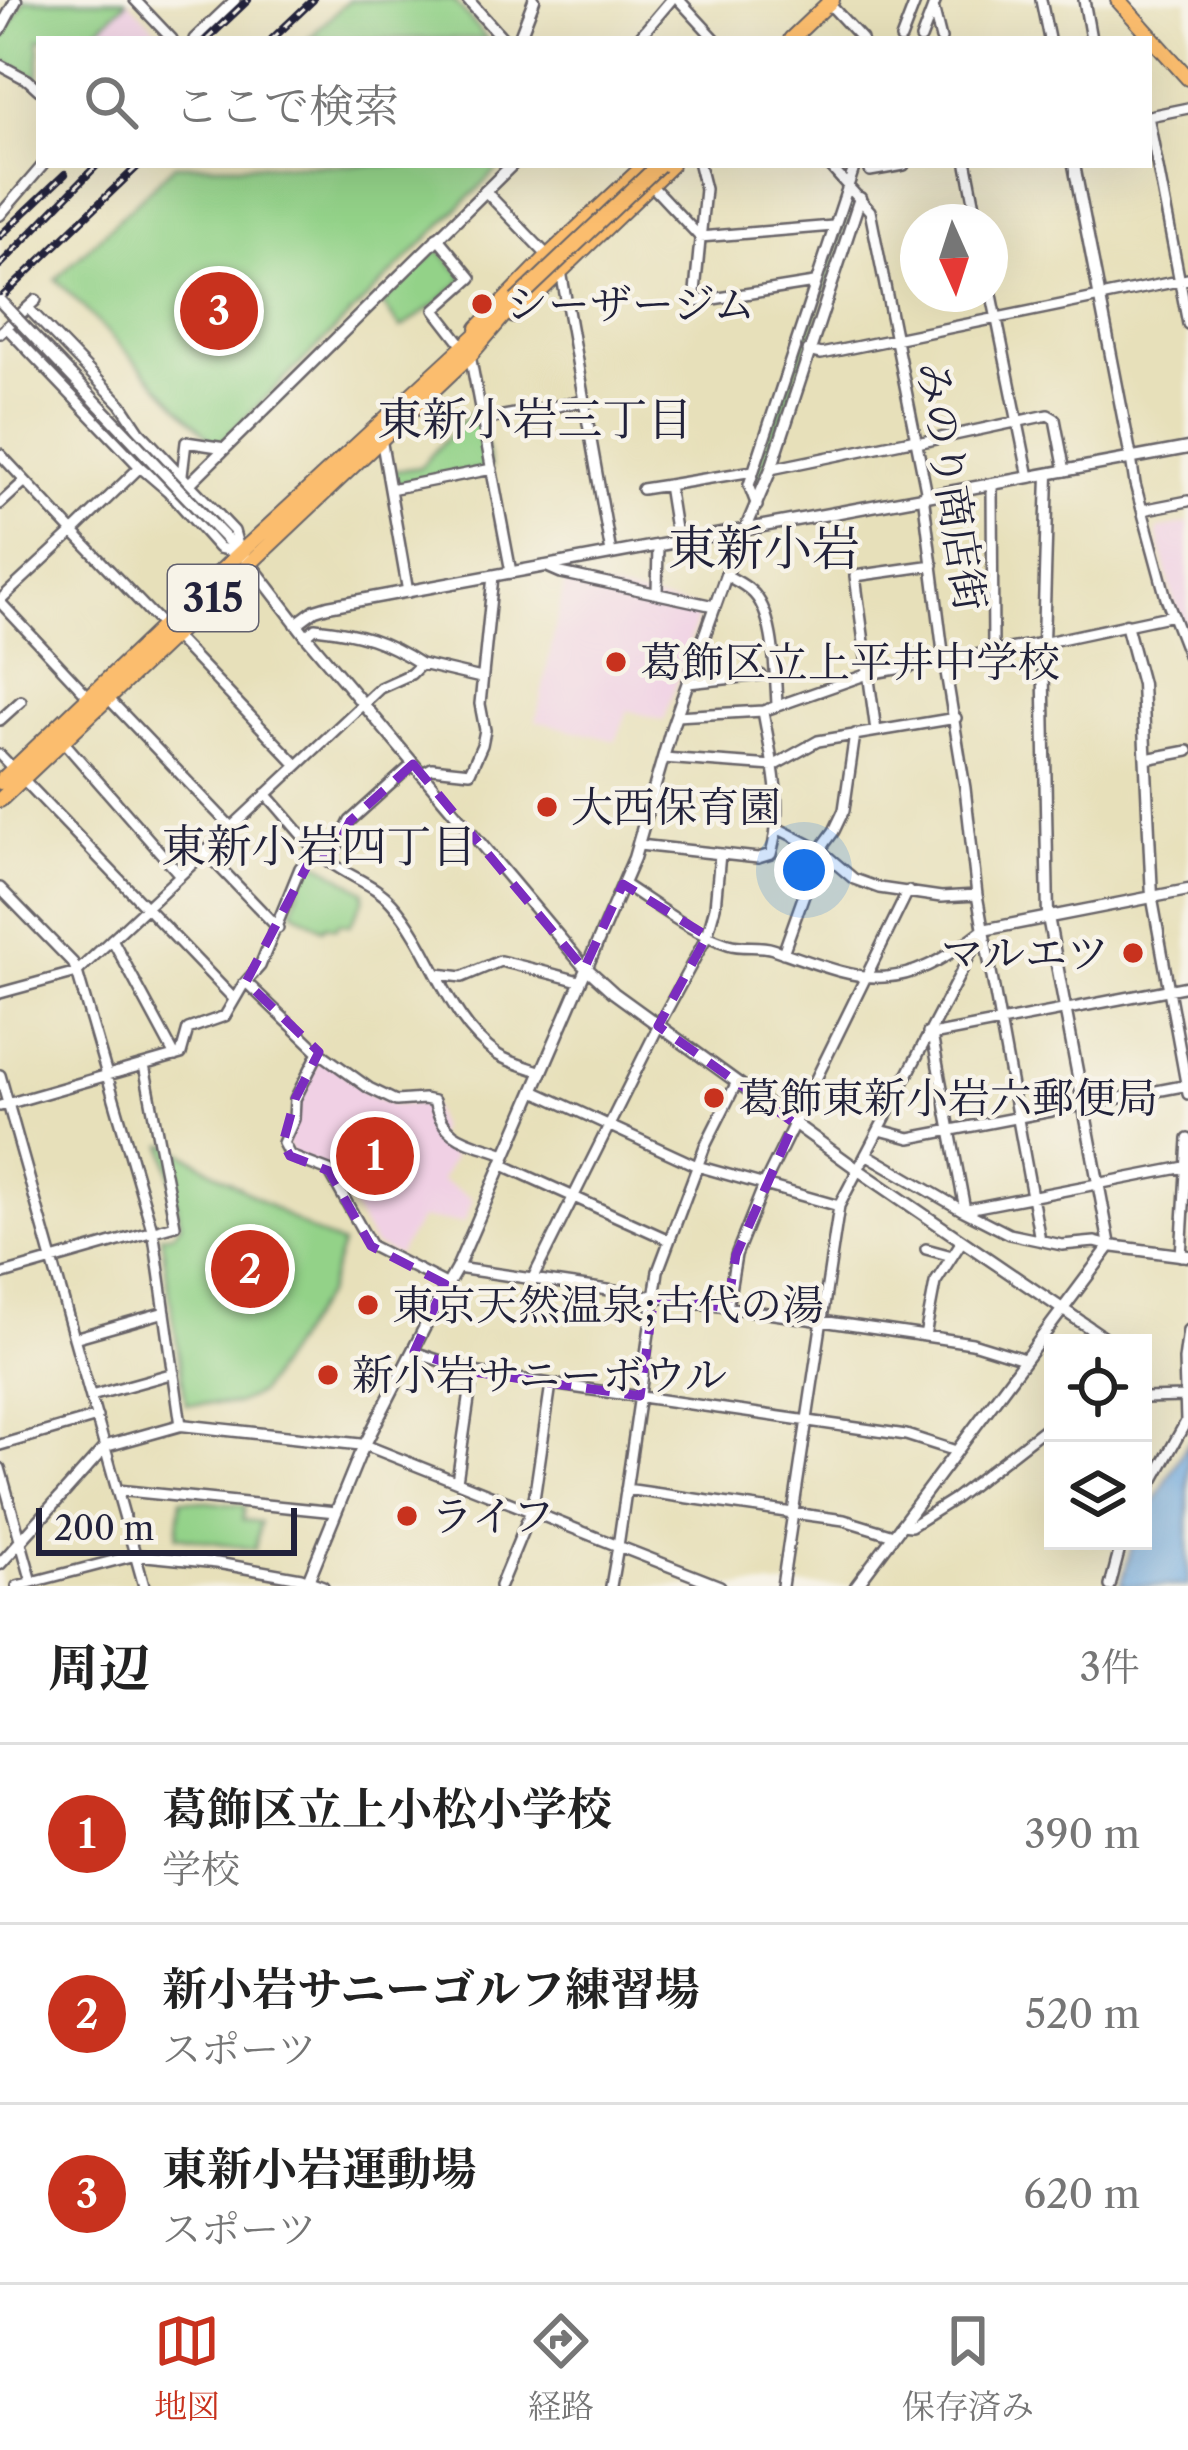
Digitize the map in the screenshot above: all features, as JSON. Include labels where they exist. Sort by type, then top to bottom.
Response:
[{"type":"main road","points":[[1118,0],[1142,35]]},
{"type":"main road","points":[[784,36],[832,2]]},
{"type":"main road","points":[[794,36],[832,2]]},
{"type":"main road","points":[[804,36],[832,2]]},
{"type":"main road","points":[[1152,44],[1188,78]]},
{"type":"main road","points":[[466,350],[497,306],[615,193],[628,173],[639,168]]},
{"type":"main road","name":"315","points":[[0,800],[89,697],[168,631],[656,168]]},
{"type":"main road","points":[[466,350],[561,271],[668,168]]},
{"type":"main road","points":[[615,193],[625,197],[625,208]]},
{"type":"main road","name":"315","points":[[245,558],[381,438],[466,350]]},
{"type":"main road","name":"315","points":[[0,782],[62,740],[168,631]]},
{"type":"street","points":[[0,30],[16,0]]},
{"type":"street","points":[[135,0],[169,36]]},
{"type":"street","points":[[144,10],[155,0]]},
{"type":"street","points":[[197,36],[235,0]]},
{"type":"street","points":[[468,0],[500,36]]},
{"type":"street","points":[[521,36],[534,0]]},
{"type":"street","points":[[641,36],[675,0],[712,36]]},
{"type":"street","points":[[903,36],[916,0]]},
{"type":"street","points":[[1041,0],[1048,36]]},
{"type":"street","points":[[1084,0],[1090,36]]},
{"type":"street","points":[[832,2],[860,36]]},
{"type":"street","points":[[922,36],[934,3]]},
{"type":"street","points":[[934,3],[940,36]]},
{"type":"street","points":[[0,65],[36,87]]},
{"type":"street","points":[[1152,117],[1188,108]]},
{"type":"street","points":[[1152,132],[1184,280],[1188,324]]},
{"type":"street","points":[[0,215],[40,168]]},
{"type":"street","points":[[186,479],[225,448],[509,168]]},
{"type":"street","points":[[700,168],[705,189],[694,302],[814,283]]},
{"type":"street","points":[[832,168],[860,198]]},
{"type":"street","points":[[757,506],[749,485],[753,471],[854,168]]},
{"type":"street","points":[[308,1583],[365,1445],[458,1268],[623,884],[714,606],[771,469],[871,168]]},
{"type":"street","points":[[968,168],[975,204]]},
{"type":"street","points":[[1075,168],[1142,510],[1188,655]]},
{"type":"street","points":[[628,173],[700,236],[833,226]]},
{"type":"street","points":[[485,191],[548,256]]},
{"type":"street","name":"みのり商店街","points":[[860,198],[870,211],[926,490],[976,895],[1040,1240]]},
{"type":"street","points":[[437,237],[471,278],[435,310],[466,350],[512,572]]},
{"type":"street","points":[[561,271],[610,553]]},
{"type":"street","points":[[808,351],[821,354],[1184,280]]},
{"type":"street","points":[[0,301],[245,558],[586,967],[658,1026],[857,1169],[1098,1334]]},
{"type":"street","points":[[32,304],[121,404],[139,431],[234,532],[245,558],[219,548],[168,491],[3,330],[32,304]]},
{"type":"street","points":[[996,312],[1029,478]]},
{"type":"street","points":[[482,420],[584,401]]},
{"type":"street","points":[[771,469],[1048,415],[1055,419],[1066,471]]},
{"type":"street","points":[[122,446],[139,431]]},
{"type":"street","points":[[381,438],[408,592]]},
{"type":"street","points":[[186,479],[186,442],[225,448]]},
{"type":"street","points":[[296,624],[328,606],[1188,448]]},
{"type":"street","points":[[0,454],[298,765]]},
{"type":"street","points":[[89,697],[0,601],[140,467]]},
{"type":"street","points":[[390,489],[492,469]]},
{"type":"street","points":[[642,489],[753,471]]},
{"type":"street","points":[[856,1586],[1110,1246],[1048,917],[1043,642],[1048,475]]},
{"type":"street","points":[[0,504],[25,481]]},
{"type":"street","points":[[992,484],[993,652]]},
{"type":"street","points":[[668,485],[677,542]]},
{"type":"street","points":[[1142,510],[1188,501]]},
{"type":"street","points":[[656,592],[658,546]]},
{"type":"street","points":[[876,730],[855,576],[933,565]]},
{"type":"street","points":[[545,566],[714,606]]},
{"type":"street","points":[[726,575],[752,591],[764,608],[777,704]]},
{"type":"street","points":[[330,862],[350,820],[417,769],[470,772],[485,730],[480,704],[493,576]]},
{"type":"street","points":[[676,716],[763,711],[868,674],[1173,615]]},
{"type":"street","points":[[880,1130],[910,1138],[1187,1088],[1152,897],[1142,685],[1126,624]]},
{"type":"street","points":[[306,636],[315,628],[358,633],[398,648],[422,664],[482,678]]},
{"type":"street","points":[[0,993],[77,972],[380,688],[422,664]]},
{"type":"street","points":[[688,683],[760,675]]},
{"type":"street","points":[[107,698],[231,827]]},
{"type":"street","points":[[0,720],[21,701]]},
{"type":"street","points":[[638,845],[758,858],[771,854],[778,830],[763,711]]},
{"type":"street","points":[[663,758],[773,766],[818,741],[956,718]]},
{"type":"street","points":[[783,953],[820,850],[844,810],[855,734]]},
{"type":"street","points":[[62,740],[180,875]]},
{"type":"street","points":[[1146,759],[1188,752]]},
{"type":"street","points":[[0,755],[234,999]]},
{"type":"street","points":[[266,794],[330,862],[398,909],[450,1002],[477,1036],[497,1054],[542,1072]]},
{"type":"street","points":[[778,830],[820,850],[854,879],[879,888],[941,897],[976,895]]},
{"type":"street","points":[[4,1104],[181,1054],[188,1029],[225,1016],[260,966],[300,868],[316,849]]},
{"type":"street","points":[[205,851],[278,928]]},
{"type":"street","points":[[532,1280],[706,936],[715,907],[720,854]]},
{"type":"street","points":[[623,884],[706,936],[733,946],[765,946],[865,978],[933,965],[983,930],[1188,890]]},
{"type":"street","points":[[0,888],[77,972],[152,1230],[181,1425]]},
{"type":"street","points":[[727,1308],[736,1255],[764,1185],[908,891]]},
{"type":"street","points":[[782,1586],[839,1206],[983,930]]},
{"type":"street","points":[[112,939],[175,1056]]},
{"type":"street","points":[[438,974],[462,977],[500,961],[579,981]]},
{"type":"street","points":[[246,982],[319,1052],[369,1088],[396,1101],[434,1101],[446,1130],[573,1197],[670,1240]]},
{"type":"street","points":[[930,1034],[1188,986]]},
{"type":"street","points":[[930,1034],[962,1210]]},
{"type":"street","points":[[319,1052],[295,1099],[294,1119],[283,1143],[290,1156],[329,1171],[371,1246],[448,1285]]},
{"type":"street","points":[[0,1275],[175,1225],[144,1065]]},
{"type":"street","points":[[0,1075],[4,1104],[144,1586]]},
{"type":"street","points":[[611,1586],[658,1271],[737,1082]]},
{"type":"street","points":[[534,1091],[698,1166],[839,1206]]},
{"type":"street","points":[[866,1154],[1009,1234],[1062,1245],[1095,1242],[1184,1256],[1188,1139]]},
{"type":"street","points":[[962,1210],[1186,1173]]},
{"type":"street","points":[[925,1336],[934,1283],[962,1241]]},
{"type":"street","points":[[926,1249],[952,1256]]},
{"type":"street","points":[[458,1268],[971,1343],[1024,1359]]},
{"type":"street","points":[[74,1338],[165,1312]]},
{"type":"street","points":[[1152,1483],[1187,1420],[1188,1330]]},
{"type":"street","points":[[414,1352],[473,1372],[906,1435],[956,1450]]},
{"type":"street","points":[[457,1481],[473,1372]]},
{"type":"street","points":[[91,1396],[174,1373]]},
{"type":"street","points":[[500,1586],[531,1512],[550,1384]]},
{"type":"street","points":[[1152,1397],[1186,1393]]},
{"type":"street","points":[[0,1444],[97,1417]]},
{"type":"street","points":[[0,1564],[106,1446],[181,1425],[365,1445],[720,1586]]},
{"type":"street","points":[[626,1489],[897,1530],[928,1517],[1044,1429]]},
{"type":"street","points":[[0,1468],[32,1582]]},
{"type":"street","points":[[117,1490],[336,1512]]},
{"type":"street","points":[[1110,1586],[1120,1550]]},
{"type":"street","points":[[17,1586],[136,1555],[217,1563],[322,1586]]},
{"type":"highlighted area","points":[[413,764],[584,969],[623,884],[707,936],[658,1026],[794,1123],[736,1255],[727,1308],[654,1297],[640,1396],[473,1372],[414,1352],[445,1284],[371,1246],[329,1171],[290,1156],[283,1143],[295,1099],[319,1052],[246,982],[316,849],[330,861],[350,821]]},
{"type":"shaded area","points":[[27,0],[128,0],[162,36],[38,36]]},
{"type":"shaded area","points":[[1188,523],[1188,640],[1157,532]]},
{"type":"shaded area","name":"葛飾区立上平井中学校","points":[[565,580],[697,608],[664,721],[628,710],[616,741],[536,721]]},
{"type":"shaded area","points":[[319,1058],[369,1094],[395,1105],[432,1105],[439,1129],[435,1140],[453,1158],[441,1180],[473,1199],[464,1223],[421,1219],[397,1255],[374,1245],[331,1169],[293,1155],[286,1143],[298,1101]]},
{"type":"green space","points":[[25,0],[126,2],[90,36],[36,36],[36,77],[0,59],[0,42]]},
{"type":"green space","points":[[349,0],[453,0],[484,36],[311,36]]},
{"type":"green space","points":[[172,168],[499,168],[219,444],[56,279]]},
{"type":"green space","points":[[849,195],[854,203],[756,494],[752,483]]},
{"type":"green space","points":[[438,249],[465,278],[401,328],[382,304]]},
{"type":"green space","points":[[476,407],[491,468],[397,484],[392,481],[395,471],[420,467]]},
{"type":"green space","points":[[314,860],[364,891],[350,925],[323,929],[292,910]]},
{"type":"green space","points":[[164,1145],[342,1245],[326,1293],[259,1393],[236,1404],[186,1404],[161,1235],[174,1233],[181,1224]]},
{"type":"green space","points":[[181,1499],[245,1506],[243,1520],[260,1522],[255,1549],[177,1536]]},
{"type":"water","points":[[1188,1442],[1188,1586],[1121,1586],[1131,1550],[1152,1550],[1152,1507]]},
{"type":"railway","points":[[210,36],[248,0]]},
{"type":"railway","points":[[275,36],[313,0]]},
{"type":"railway","points":[[0,265],[94,168]]},
{"type":"railway","points":[[0,299],[136,168]]},
{"type":"railway","points":[[0,236],[65,174]]},
{"type":"place","name":"シーザージム","points":[[482,304]]},
{"type":"place","name":"東新小岩運動場","points":[[219,311]]},
{"type":"place","name":"葛飾区立上平井中学校","points":[[616,662]]},
{"type":"place","name":"大西保育園","points":[[547,807]]},
{"type":"place","name":"マルエツ","points":[[1133,953]]},
{"type":"place","name":"葛飾東新小岩六郵便局","points":[[714,1098]]},
{"type":"place","name":"葛飾区立上小松小学校","points":[[375,1156]]},
{"type":"place","name":"新小岩サニーゴルフ練習場","points":[[250,1269]]},
{"type":"place","name":"東京天然温泉;古代の湯","points":[[368,1305]]},
{"type":"place","name":"新小岩サニーボウル","points":[[328,1375]]},
{"type":"place","name":"ライフ","points":[[407,1516]]},
{"type":"district","name":"東新小岩三丁目","points":[[535,419]]},
{"type":"district","name":"東新小岩","points":[[764,548]]},
{"type":"district","name":"東新小岩四丁目","points":[[319,846]]}]
